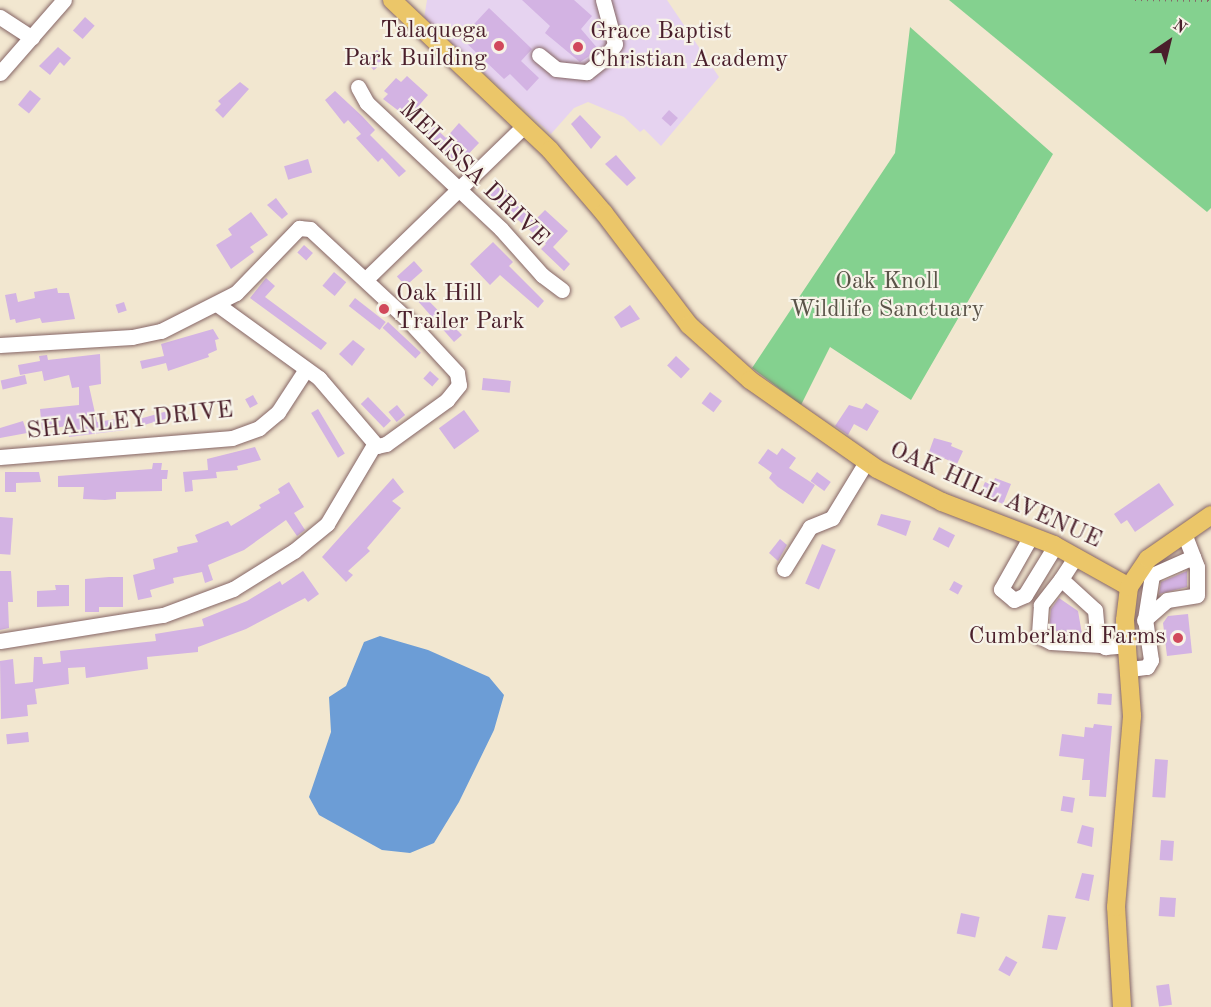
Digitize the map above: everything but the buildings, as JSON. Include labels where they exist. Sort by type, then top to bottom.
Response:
[{"type":"main road","name":"OAK HILL AVENUE","points":[[402,4],[579,181],[689,325],[767,393],[866,462],[942,502],[1055,546],[1129,587]]},
{"type":"main road","points":[[1122,1007],[1116,907],[1132,716],[1125,625],[1129,587],[1148,559],[1211,515]]},
{"type":"street","points":[[0,73],[64,0]]},
{"type":"street","points":[[539,56],[556,69],[587,72],[605,58],[615,44],[603,0]]},
{"type":"street","points":[[0,17],[32,38]]},
{"type":"street","name":"MELISSA DRIVE","points":[[358,87],[367,103],[542,275],[562,290]]},
{"type":"street","points":[[366,278],[524,126]]},
{"type":"street","points":[[0,345],[132,337],[161,331],[218,305],[236,293],[300,228],[310,229],[366,278],[457,373],[459,385],[447,400],[386,444],[374,445]]},
{"type":"street","points":[[218,305],[306,369],[348,410],[374,445]]},
{"type":"street","name":"SHANLEY DRIVE","points":[[0,458],[232,438],[259,428],[278,412],[306,369]]},
{"type":"street","points":[[0,641],[125,623],[196,605],[243,583],[294,551],[336,513],[374,445]]},
{"type":"street","points":[[784,569],[810,527],[831,518],[866,462]]},
{"type":"street","points":[[1125,625],[1145,619],[1167,600],[1197,595],[1193,557],[1184,533]]},
{"type":"street","points":[[1030,536],[1001,589],[1014,600],[1025,595],[1055,546]]},
{"type":"street","points":[[1076,556],[1061,579],[1050,590],[1038,615],[1039,636],[1052,642],[1128,645]]},
{"type":"street","points":[[1130,669],[1148,667],[1151,660],[1145,619],[1152,575],[1193,557]]},
{"type":"street","points":[[1061,579],[1095,610],[1100,645]]},
{"type":"path","points":[[1134,0],[1211,1]]},
{"type":"shaded area","name":"Grace Baptist Christian Academy","points":[[427,0],[667,0],[719,77],[661,146],[644,129],[640,132],[624,117],[588,102],[574,108],[551,134],[424,18]]},
{"type":"green space","points":[[949,0],[1211,0],[1211,208],[1207,212]]},
{"type":"green space","name":"Oak Knoll Wildlife Sanctuary","points":[[910,27],[1053,154],[911,400],[830,347],[801,405],[752,368],[895,153]]},
{"type":"water","points":[[380,636],[428,650],[489,677],[504,695],[494,730],[459,802],[434,843],[410,853],[382,850],[319,815],[309,797],[331,732],[329,697],[346,686],[364,642]]},
{"type":"place","name":"Talaquega Park Building","points":[[499,46]]},
{"type":"place","name":"Grace Baptist Christian Academy","points":[[578,47]]},
{"type":"place","name":"Oak Hill Trailer Park","points":[[384,309]]},
{"type":"place","name":"Cumberland Farms","points":[[1178,638]]}]
